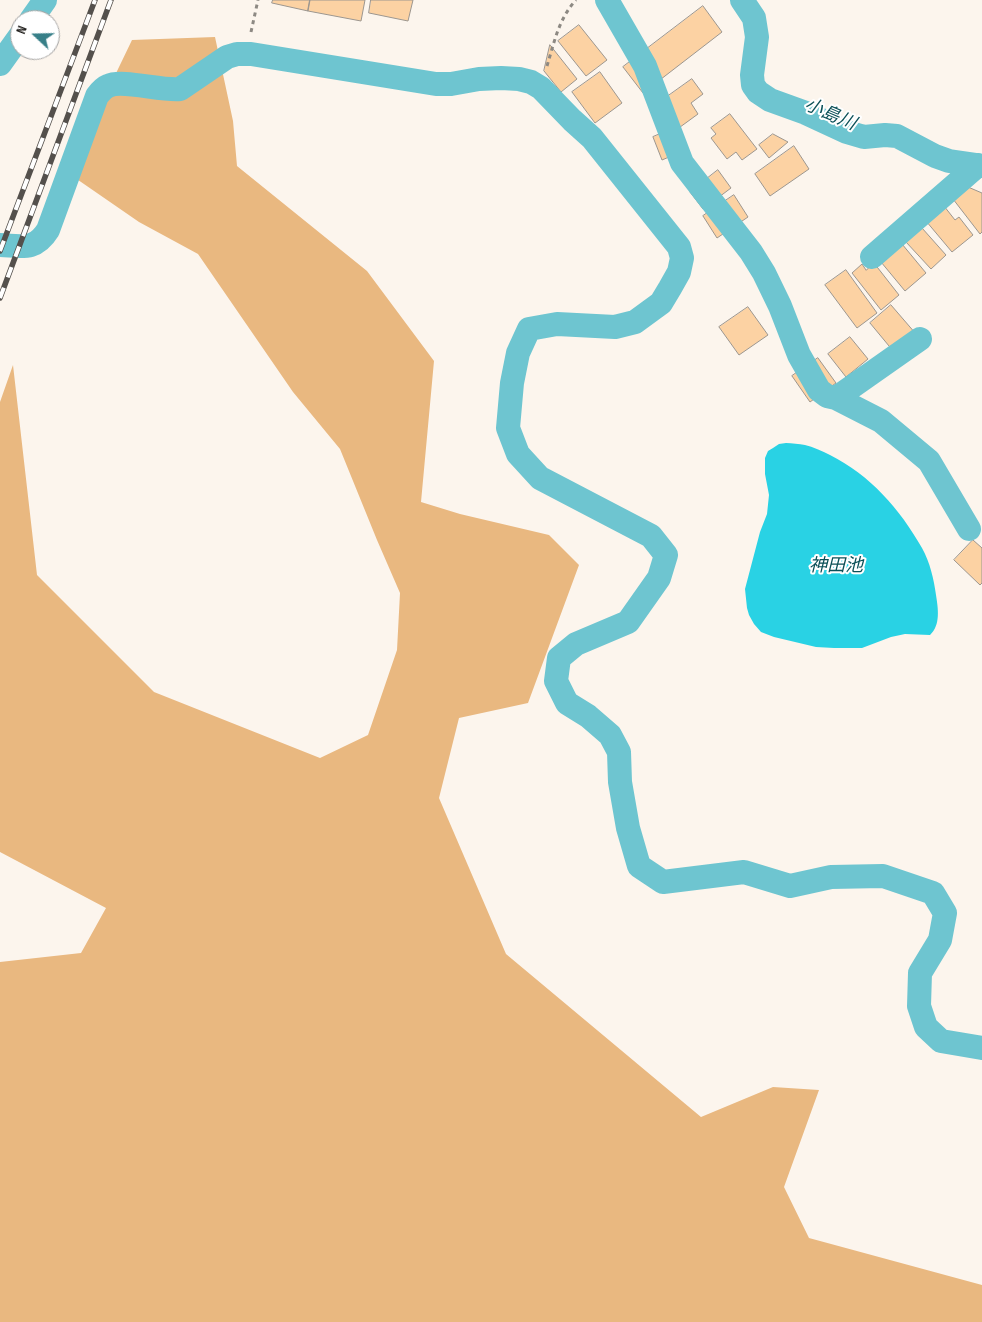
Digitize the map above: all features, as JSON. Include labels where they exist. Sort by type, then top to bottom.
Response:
[{"type":"street","points":[[607,0],[644,66],[682,163],[751,252],[764,273],[780,306],[799,355],[813,381],[823,394],[836,398],[881,421],[929,461],[969,528]]},
{"type":"street","points":[[742,0],[754,18],[757,36],[752,75],[753,85],[758,92],[770,100],[806,113],[847,132],[864,137],[897,136],[935,156],[980,165]]},
{"type":"street","points":[[0,64],[10,50]]},
{"type":"street","points":[[0,245],[19,246],[34,244],[43,238],[48,230],[96,96],[110,85],[121,84],[170,90],[180,89],[227,57],[237,54],[251,54],[436,84],[501,78],[531,82],[541,88],[592,138],[679,247],[682,258],[679,272],[661,303],[635,322],[614,327],[557,324],[529,329],[518,353],[512,383],[508,428],[518,454],[540,478],[651,536],[666,555],[659,578],[628,622],[576,644],[559,658],[556,681],[567,702],[588,716],[610,735],[619,752],[620,782],[628,828],[639,866],[663,882],[744,872],[790,886],[831,877],[883,876],[933,893],[945,913],[940,940],[920,973],[919,1006],[926,1027],[940,1041],[982,1048]]},
{"type":"street","points":[[872,257],[980,165]]},
{"type":"street","points":[[836,398],[920,339]]},
{"type":"path","points":[[541,88],[557,33],[567,12],[576,0]]},
{"type":"shaded area","points":[[215,37],[233,121],[237,166],[367,271],[434,361],[421,502],[460,514],[549,535],[579,565],[528,703],[459,718],[439,798],[506,954],[701,1117],[773,1087],[819,1090],[784,1187],[809,1238],[982,1285],[982,1322],[0,1322],[0,962],[81,953],[106,908],[0,852],[0,402],[13,365],[37,575],[154,692],[320,758],[368,735],[397,650],[400,593],[340,449],[293,392],[198,254],[139,222],[68,173],[132,40]]},
{"type":"water","name":"神田池","points":[[786,443],[811,447],[845,463],[883,494],[904,520],[925,553],[933,577],[938,616],[936,626],[930,635],[905,634],[862,648],[816,647],[774,637],[761,632],[754,624],[747,608],[745,589],[760,532],[767,514],[769,495],[765,474],[765,458],[768,451],[779,444]]},
{"type":"building","points":[[273,0],[310,0],[308,11],[272,3]]},
{"type":"building","points":[[310,0],[365,0],[361,21],[308,11]]},
{"type":"building","points":[[371,0],[413,0],[408,21],[369,13]]},
{"type":"building","points":[[703,6],[722,32],[643,93],[623,67]]},
{"type":"building","points":[[579,25],[607,60],[586,76],[558,41]]},
{"type":"building","points":[[550,45],[577,79],[561,92],[544,71]]},
{"type":"building","points":[[600,72],[622,103],[595,123],[572,92]]},
{"type":"building","points":[[692,79],[703,94],[691,103],[698,114],[676,130],[657,104]]},
{"type":"building","points":[[730,114],[757,149],[742,160],[736,152],[727,159],[711,138],[716,134],[711,128]]},
{"type":"building","points":[[674,128],[683,151],[662,160],[653,137]]},
{"type":"building","points":[[773,134],[788,142],[769,158],[759,145]]},
{"type":"building","points":[[794,146],[809,169],[770,196],[755,174]]},
{"type":"building","points":[[718,170],[731,188],[703,209],[690,192]]},
{"type":"building","points":[[968,187],[982,193],[982,232],[980,234],[953,199]]},
{"type":"building","points":[[734,195],[748,217],[717,238],[703,216]]},
{"type":"building","points":[[944,206],[955,220],[959,217],[973,235],[952,252],[926,221]]},
{"type":"building","points":[[922,228],[946,255],[931,269],[906,242]]},
{"type":"building","points":[[902,244],[926,273],[905,291],[881,262]]},
{"type":"building","points":[[874,263],[899,295],[881,310],[852,273],[862,264],[866,270]]},
{"type":"building","points":[[846,270],[877,313],[857,328],[825,285]]},
{"type":"building","points":[[891,305],[916,334],[894,352],[870,323]]},
{"type":"building","points":[[748,307],[768,335],[739,355],[719,327]]},
{"type":"building","points":[[850,337],[868,359],[846,377],[828,354]]},
{"type":"building","points":[[818,358],[836,383],[810,402],[792,376]]},
{"type":"building","points":[[973,540],[982,548],[982,583],[980,585],[954,560]]},
{"type":"railway","points":[[0,251],[95,0]]},
{"type":"railway","points":[[0,298],[111,0]]},
{"type":"water label","name":"小島川","points":[[830,115]]}]
